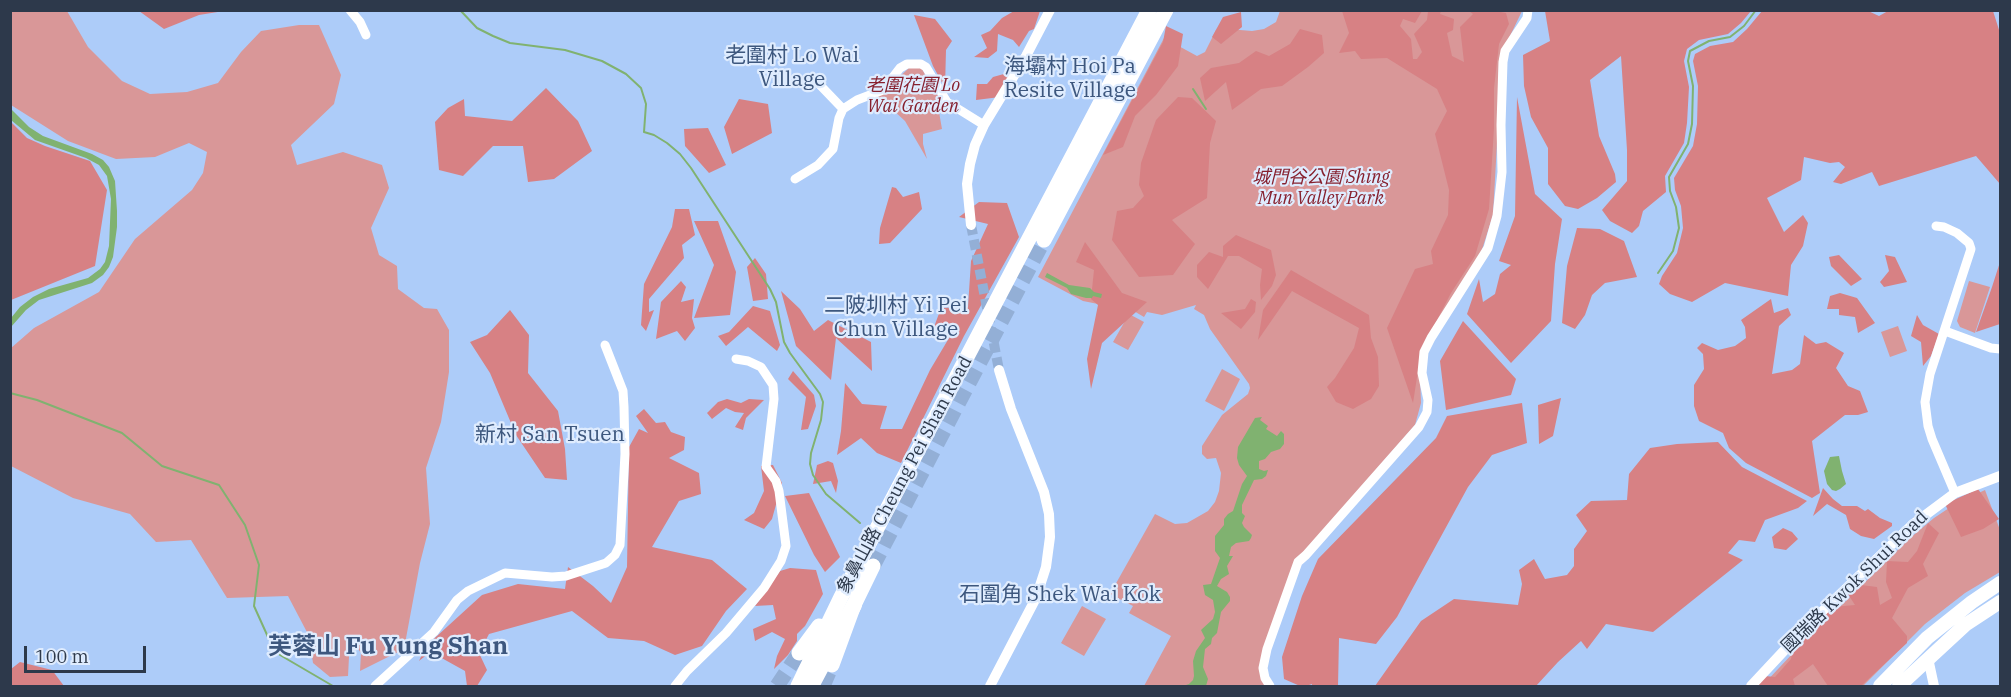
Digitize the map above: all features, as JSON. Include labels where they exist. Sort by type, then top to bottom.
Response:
[{"type":"highway","name":"象鼻山路 Cheung Pei Shan Road","points":[[798,687],[847,601],[1149,10]]},
{"type":"highway","points":[[1044,240],[1166,10]]},
{"type":"highway","name":"象鼻山路 Cheung Pei Shan Road","points":[[812,687],[847,601],[873,566]]},
{"type":"highway","points":[[800,653],[847,601]]},
{"type":"highway","points":[[832,665],[847,601]]},
{"type":"main road","points":[[1880,687],[1927,638],[1971,602],[2001,583]]},
{"type":"main road","points":[[1899,687],[1965,625],[2001,602]]},
{"type":"street","points":[[350,10],[360,22],[366,35]]},
{"type":"street","points":[[971,225],[968,174],[972,155],[984,125],[1026,56],[1050,10]]},
{"type":"street","points":[[1270,687],[1263,668],[1267,649],[1298,562],[1419,427],[1427,412],[1428,400],[1422,373],[1424,352],[1488,248],[1497,216],[1502,172],[1503,62],[1505,51],[1527,18],[1528,10]]},
{"type":"street","points":[[795,179],[818,165],[833,149],[843,109],[856,99],[883,90],[900,68],[907,64],[921,64],[930,71],[947,102],[984,125]]},
{"type":"street","points":[[819,84],[843,109]]},
{"type":"street","points":[[1936,226],[1957,233],[1969,243],[1971,249],[1927,387],[1926,414],[1932,439],[1955,493]]},
{"type":"street","points":[[1945,331],[1991,348],[2001,349]]},
{"type":"street","points":[[376,686],[434,632],[457,600],[468,591],[505,573],[566,576],[606,563],[615,555],[620,545],[625,454],[624,407],[623,391],[605,345]]},
{"type":"street","points":[[675,687],[687,671],[733,625],[770,580],[785,551],[786,539],[779,490],[776,481],[766,467],[774,399],[773,385],[761,367],[736,359]]},
{"type":"street","points":[[990,687],[1036,598],[1046,567],[1050,537],[1049,514],[1044,492],[1011,409],[999,370]]},
{"type":"street","name":"國瑞路 Kwok Shui Road","points":[[1751,687],[1809,624],[1912,525],[1955,493],[2001,476]]},
{"type":"street","points":[[1928,658],[1934,687]]},
{"type":"green space","points":[[10,11],[67,11],[88,47],[122,81],[150,94],[187,92],[218,83],[241,52],[261,31],[299,25],[319,25],[341,75],[334,104],[291,145],[297,165],[343,152],[382,165],[389,188],[371,228],[379,255],[397,266],[398,289],[424,308],[437,309],[449,330],[449,372],[441,422],[426,468],[430,524],[420,563],[404,649],[360,671],[361,653],[350,638],[348,676],[330,677],[313,663],[309,636],[288,596],[227,598],[191,540],[156,542],[130,514],[73,498],[11,466],[11,348],[34,328],[99,292],[135,239],[192,190],[203,173],[207,152],[189,143],[155,157],[116,159],[68,141],[11,105]]},
{"type":"green space","name":"城門谷公園 Shing Mun Valley Park","points":[[1280,11],[1522,11],[1499,59],[1493,215],[1480,256],[1419,349],[1421,403],[1415,425],[1304,552],[1261,669],[1266,686],[1144,686],[1171,636],[1129,613],[1133,606],[1110,594],[1155,514],[1175,524],[1187,523],[1208,511],[1215,502],[1221,473],[1216,458],[1207,459],[1202,454],[1202,446],[1222,415],[1248,394],[1249,384],[1210,329],[1204,315],[1194,309],[1196,305],[1162,315],[1147,312],[1144,317],[1122,304],[1098,304],[1083,301],[1038,277],[1164,38],[1197,56],[1205,52],[1216,30],[1264,29],[1276,22]]},
{"type":"green space","name":"老圍花園 Lo Wai Garden","points":[[920,66],[943,103],[939,112],[942,129],[923,134],[927,159],[905,121],[893,110],[873,100],[889,90],[909,68]]},
{"type":"green space","points":[[1969,281],[1990,287],[1975,333],[1960,327],[1957,321]]},
{"type":"green space","points":[[1129,314],[1144,322],[1128,350],[1113,342]]},
{"type":"green space","points":[[1898,326],[1907,351],[1890,357],[1881,332]]},
{"type":"green space","points":[[1222,369],[1240,379],[1224,411],[1205,401]]},
{"type":"green space","points":[[1985,490],[2000,530],[2000,572],[1965,593],[1925,624],[1863,686],[1762,686],[1910,538],[1955,504]]},
{"type":"green space","points":[[1082,606],[1106,619],[1084,656],[1061,643]]},
{"type":"shaded area","points":[[1866,10],[1879,16],[1888,11],[1993,11],[2000,33],[2000,184],[1976,156],[1879,186],[1872,172],[1841,184],[1833,182],[1845,167],[1839,162],[1830,163],[1804,157],[1801,180],[1767,198],[1784,232],[1803,215],[1808,223],[1803,246],[1791,265],[1788,296],[1725,283],[1692,302],[1670,294],[1659,284],[1677,253],[1683,228],[1681,206],[1675,190],[1674,178],[1693,146],[1697,124],[1698,86],[1693,61],[1695,54],[1710,46],[1733,42],[1762,11]]},
{"type":"shaded area","points":[[139,11],[224,11],[199,15],[164,29]]},
{"type":"shaded area","points":[[1014,11],[1040,11],[1034,29],[1029,31],[1019,47],[1013,40],[998,34],[997,51],[988,58],[974,57],[987,48],[981,35],[990,31],[1002,18]]},
{"type":"shaded area","points":[[1342,11],[1422,11],[1415,23],[1403,19],[1400,26],[1411,39],[1413,59],[1417,59],[1422,52],[1414,34],[1427,20],[1428,11],[1441,11],[1440,14],[1454,19],[1453,30],[1447,33],[1452,56],[1464,62],[1460,27],[1473,14],[1469,11],[1506,13],[1509,24],[1499,44],[1494,88],[1489,209],[1475,256],[1451,293],[1421,351],[1413,403],[1387,328],[1415,269],[1433,264],[1431,251],[1448,215],[1449,190],[1435,134],[1447,111],[1437,89],[1387,58],[1361,59],[1355,51],[1339,53],[1349,33]]},
{"type":"shaded area","points":[[1545,11],[1751,11],[1728,34],[1699,40],[1687,49],[1684,61],[1689,87],[1684,143],[1665,176],[1666,192],[1643,211],[1639,226],[1632,233],[1610,221],[1602,210],[1627,181],[1621,56],[1590,80],[1599,136],[1615,174],[1616,182],[1597,198],[1578,209],[1565,206],[1548,184],[1548,148],[1531,117],[1524,86],[1523,55],[1550,41]]},
{"type":"shaded area","points":[[1241,12],[1242,27],[1221,44],[1212,37],[1223,17]]},
{"type":"shaded area","points":[[914,15],[935,19],[952,41],[946,50],[945,88],[933,66]]},
{"type":"shaded area","points":[[1166,26],[1183,34],[1178,66],[1156,95],[1135,116],[1123,147],[1103,155],[1163,42]]},
{"type":"shaded area","points":[[1300,29],[1322,35],[1324,53],[1308,67],[1282,86],[1261,89],[1232,110],[1226,82],[1205,101],[1200,78],[1211,68],[1239,63],[1256,51],[1269,56],[1290,44]]},
{"type":"shaded area","points":[[1011,72],[1000,97],[976,100],[977,84],[987,84],[993,77]]},
{"type":"shaded area","points":[[546,88],[578,121],[592,151],[554,179],[528,182],[523,146],[493,146],[463,176],[439,170],[435,122],[448,108],[464,99],[465,116],[512,121]]},
{"type":"shaded area","points":[[1178,97],[1192,98],[1216,121],[1210,143],[1207,198],[1172,220],[1195,244],[1173,275],[1139,277],[1112,240],[1117,211],[1133,208],[1144,196],[1139,185],[1141,163],[1156,120]]},
{"type":"shaded area","points":[[1517,97],[1535,194],[1562,219],[1555,264],[1551,321],[1511,363],[1467,314],[1479,279],[1483,302],[1495,294],[1500,274],[1511,265],[1499,261],[1515,216]]},
{"type":"shaded area","points":[[739,99],[768,104],[772,133],[732,154],[724,127]]},
{"type":"shaded area","points":[[11,109],[29,127],[43,136],[103,160],[115,181],[117,227],[113,257],[103,275],[92,283],[39,300],[26,310],[11,327],[11,318],[33,297],[49,289],[88,278],[100,269],[105,262],[109,246],[111,199],[107,176],[99,165],[35,140],[11,120]]},
{"type":"shaded area","points":[[11,122],[27,138],[90,161],[107,190],[95,266],[11,300]]},
{"type":"shaded area","points":[[708,128],[726,165],[709,173],[685,146],[684,129]]},
{"type":"shaded area","points":[[892,187],[896,188],[903,197],[919,192],[922,209],[890,243],[879,244],[880,228]]},
{"type":"shaded area","points":[[979,202],[1007,203],[1019,237],[964,336],[901,463],[877,453],[861,438],[837,455],[845,383],[862,404],[887,406],[880,429],[902,429],[930,370],[952,333],[934,327],[941,308],[968,307],[971,261],[988,224],[959,217]]},
{"type":"shaded area","points":[[675,209],[689,209],[695,235],[682,245],[684,258],[649,299],[649,312],[654,310],[646,331],[641,325],[644,284],[672,227]]},
{"type":"shaded area","points":[[694,221],[718,221],[736,272],[730,315],[694,318],[714,265]]},
{"type":"shaded area","points":[[1577,228],[1600,229],[1624,241],[1637,277],[1605,283],[1592,295],[1585,315],[1575,329],[1562,323],[1567,266]]},
{"type":"shaded area","points":[[1236,235],[1271,250],[1276,275],[1272,286],[1261,300],[1262,269],[1239,256],[1228,256],[1208,289],[1197,277],[1197,265],[1209,252],[1223,257],[1223,246]]},
{"type":"shaded area","points":[[1085,242],[1122,293],[1147,302],[1102,343],[1091,389],[1087,359],[1098,305],[1091,299],[1094,270],[1076,262]]},
{"type":"shaded area","points":[[1839,255],[1862,279],[1851,286],[1831,266],[1829,257]]},
{"type":"shaded area","points":[[1885,255],[1895,257],[1907,282],[1884,287],[1880,282],[1889,271]]},
{"type":"shaded area","points":[[755,258],[766,274],[768,299],[753,301],[747,267]]},
{"type":"shaded area","points":[[2000,262],[2000,324],[1976,332],[1992,287]]},
{"type":"shaded area","points":[[1291,270],[1369,315],[1371,338],[1378,357],[1379,386],[1371,399],[1353,409],[1336,402],[1327,387],[1354,348],[1359,328],[1292,291],[1258,340],[1263,310]]},
{"type":"shaded area","points":[[1047,273],[1069,285],[1090,288],[1102,294],[1101,298],[1093,296],[1086,298],[1071,294],[1067,288],[1045,277]]},
{"type":"shaded area","points":[[681,281],[686,287],[681,302],[694,299],[692,318],[695,328],[685,341],[677,331],[656,339],[661,302]]},
{"type":"shaded area","points":[[781,291],[800,309],[814,331],[828,320],[871,342],[872,371],[836,338],[831,380],[796,346]]},
{"type":"shaded area","points":[[1840,293],[1857,298],[1875,323],[1858,333],[1855,317],[1839,315],[1839,309],[1827,309],[1830,296]]},
{"type":"shaded area","points":[[1251,299],[1256,302],[1255,312],[1241,329],[1221,313],[1245,309]]},
{"type":"shaded area","points":[[1771,299],[1774,313],[1788,308],[1791,315],[1779,326],[1772,374],[1792,370],[1800,364],[1804,335],[1816,344],[1826,342],[1844,353],[1836,368],[1848,386],[1860,391],[1868,412],[1845,415],[1812,441],[1820,493],[1812,498],[1746,463],[1729,448],[1723,433],[1699,421],[1694,406],[1694,385],[1704,369],[1703,354],[1697,348],[1702,343],[1718,350],[1735,346],[1746,338],[1745,327],[1741,320]]},
{"type":"shaded area","points":[[753,306],[770,311],[780,345],[777,351],[748,327],[726,346],[718,336],[729,332]]},
{"type":"shaded area","points":[[510,310],[529,335],[528,373],[558,411],[565,449],[567,480],[545,478],[516,435],[490,373],[470,342],[487,335]]},
{"type":"shaded area","points":[[1917,315],[1923,325],[1939,334],[1931,356],[1923,366],[1921,342],[1911,336]]},
{"type":"shaded area","points":[[1463,321],[1516,379],[1511,395],[1446,410],[1440,361]]},
{"type":"shaded area","points":[[793,371],[814,395],[816,406],[808,429],[801,430],[806,397],[788,379]]},
{"type":"shaded area","points":[[1561,398],[1553,436],[1539,444],[1538,405]]},
{"type":"shaded area","points":[[727,399],[741,403],[749,399],[764,400],[746,418],[743,430],[735,427],[744,413],[726,408],[712,419],[707,413],[718,402]]},
{"type":"shaded area","points":[[1522,403],[1527,443],[1492,455],[1468,487],[1397,617],[1376,644],[1339,638],[1338,686],[1312,686],[1312,684],[1300,686],[1284,679],[1282,657],[1302,596],[1318,559],[1436,438],[1447,416]]},
{"type":"shaded area","points":[[644,409],[656,423],[665,422],[671,432],[685,437],[684,450],[669,458],[699,473],[701,494],[679,501],[652,547],[712,560],[747,589],[726,611],[702,646],[675,655],[644,641],[608,638],[572,611],[489,634],[479,653],[487,670],[477,686],[467,686],[465,671],[438,656],[429,653],[419,661],[426,646],[482,595],[518,584],[565,589],[568,567],[611,603],[627,567],[629,447],[639,429],[648,433],[636,416]]},
{"type":"shaded area","points":[[1262,417],[1260,420],[1268,426],[1266,429],[1277,436],[1281,431],[1284,434],[1284,444],[1280,449],[1271,452],[1265,459],[1259,461],[1259,469],[1268,470],[1266,476],[1254,480],[1242,505],[1242,513],[1245,516],[1242,523],[1252,535],[1249,541],[1236,543],[1231,547],[1229,556],[1233,556],[1227,566],[1229,574],[1221,579],[1217,586],[1227,592],[1230,601],[1221,612],[1217,633],[1205,649],[1203,667],[1208,679],[1206,686],[1183,686],[1193,680],[1193,661],[1196,651],[1205,638],[1201,630],[1213,619],[1215,612],[1213,600],[1205,595],[1203,585],[1211,584],[1220,558],[1215,551],[1215,536],[1224,525],[1224,519],[1233,511],[1247,476],[1239,465],[1238,447],[1255,418]]},
{"type":"shaded area","points":[[1718,442],[1742,467],[1807,501],[1798,508],[1765,520],[1755,542],[1739,540],[1728,553],[1743,560],[1653,632],[1606,624],[1587,649],[1581,641],[1536,686],[1375,686],[1421,621],[1454,599],[1518,605],[1522,584],[1519,570],[1534,559],[1545,579],[1567,575],[1574,566],[1574,549],[1587,531],[1576,515],[1591,501],[1627,500],[1629,474],[1650,448]]},
{"type":"shaded area","points":[[1839,456],[1846,484],[1836,491],[1827,484],[1824,471],[1830,457]]},
{"type":"shaded area","points":[[828,461],[833,463],[838,481],[836,493],[831,481],[813,484],[817,465]]},
{"type":"shaded area","points":[[773,465],[782,483],[772,519],[764,529],[744,520],[754,513],[764,491],[761,466]]},
{"type":"shaded area","points":[[1823,488],[1842,506],[1857,506],[1865,511],[1868,509],[1892,523],[1892,526],[1874,539],[1861,536],[1850,529],[1846,515],[1827,504],[1813,516]]},
{"type":"shaded area","points":[[1978,489],[1999,519],[1983,529],[1961,537],[1945,504]]},
{"type":"shaded area","points":[[809,493],[840,557],[825,572],[814,555],[785,496]]},
{"type":"shaded area","points":[[1928,523],[1939,533],[1923,564],[1928,576],[1908,588],[1892,618],[1907,636],[1907,643],[1861,686],[1828,686],[1813,664],[1793,679],[1795,686],[1745,686],[1755,675],[1775,677],[1791,659],[1802,637],[1833,607],[1855,605],[1846,591],[1853,584],[1877,587],[1880,605],[1892,598],[1886,582],[1887,561],[1908,562],[1917,551]]},
{"type":"shaded area","points":[[1783,528],[1792,532],[1798,539],[1786,550],[1774,548],[1772,537]]},
{"type":"shaded area","points":[[790,568],[816,570],[823,594],[805,626],[797,634],[797,641],[788,655],[774,669],[785,639],[772,632],[755,641],[753,629],[776,619],[773,605],[755,606],[780,571]]},
{"type":"shaded area","points":[[20,662],[52,670],[64,686],[11,686],[11,669]]},
{"type":"waterway","points":[[460,10],[477,28],[493,36],[510,43],[565,50],[602,61],[626,74],[641,88],[646,104],[644,132],[654,135],[680,154],[770,289],[776,302],[784,342],[820,394],[823,402],[821,420],[811,453],[810,464],[813,475],[826,494],[860,523]]},
{"type":"waterway","points":[[1658,273],[1673,251],[1679,228],[1669,177],[1688,144],[1692,124],[1693,86],[1688,61],[1690,51],[1709,41],[1730,37],[1744,26],[1756,10]]},
{"type":"waterway","points":[[1193,89],[1206,109]]},
{"type":"waterway","points":[[10,393],[37,400],[122,433],[162,466],[219,485],[245,525],[259,565],[254,606],[268,637],[280,655],[333,686]]},
{"type":"tunnel","points":[[971,225],[999,370]]},
{"type":"tunnel","points":[[873,566],[1044,240]]},
{"type":"tunnel","points":[[777,686],[799,653]]},
{"type":"tunnel","points":[[823,686],[832,665]]},
{"type":"district","name":"老圍村 Lo Wai Village","points":[[792,68]]},
{"type":"district","name":"海壩村 Hoi Pa Resite Village","points":[[1070,79]]},
{"type":"district","name":"二陂圳村 Yi Pei Chun Village","points":[[896,318]]},
{"type":"district","name":"新村 San Tsuen","points":[[550,435]]},
{"type":"district","name":"石圍角 Shek Wai Kok","points":[[1060,595]]},
{"type":"district","name":"芙蓉山 Fu Yung Shan","points":[[388,647]]}]
